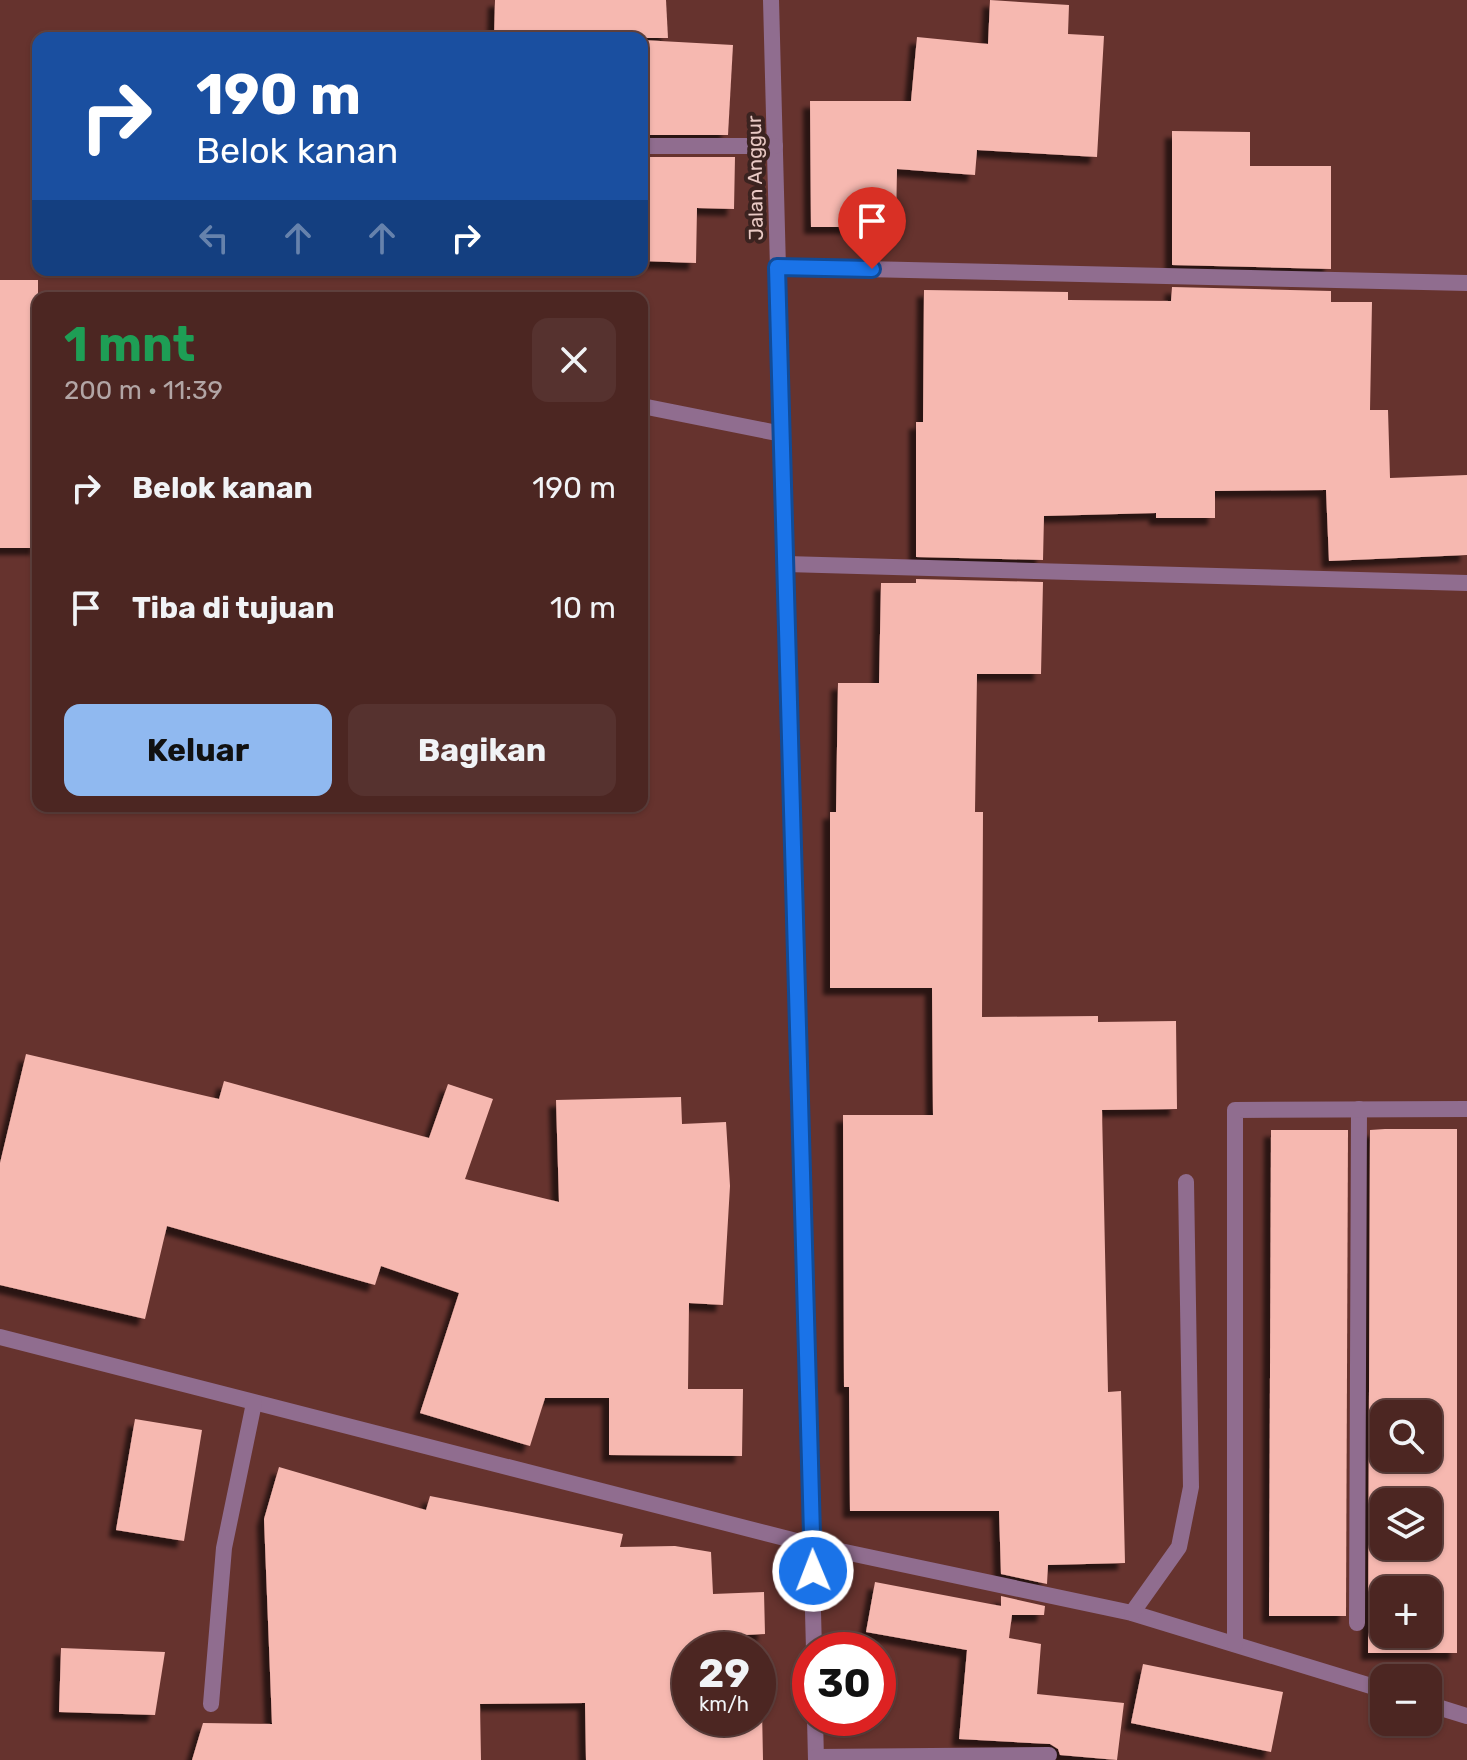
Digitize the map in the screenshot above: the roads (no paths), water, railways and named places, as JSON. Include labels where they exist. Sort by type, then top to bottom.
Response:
[{"type":"street","name":"Jalan Anggur","points":[[771,0],[814,1632]]},
{"type":"street","points":[[648,146],[775,146]]},
{"type":"street","points":[[777,267],[1467,283]]},
{"type":"street","points":[[648,407],[782,434]]},
{"type":"street","points":[[786,564],[1467,583]]},
{"type":"street","points":[[1357,1623],[1359,1109]]},
{"type":"street","points":[[1235,1644],[1235,1110],[1467,1109]]},
{"type":"street","points":[[1132,1613],[1179,1547],[1191,1487],[1186,1182]]},
{"type":"street","points":[[0,1337],[812,1545],[1132,1613],[1370,1686]]},
{"type":"street","points":[[211,1704],[224,1548],[254,1403]]},
{"type":"street","points":[[1442,1708],[1467,1716]]},
{"type":"street","points":[[815,1736],[816,1758],[1049,1755]]}]
